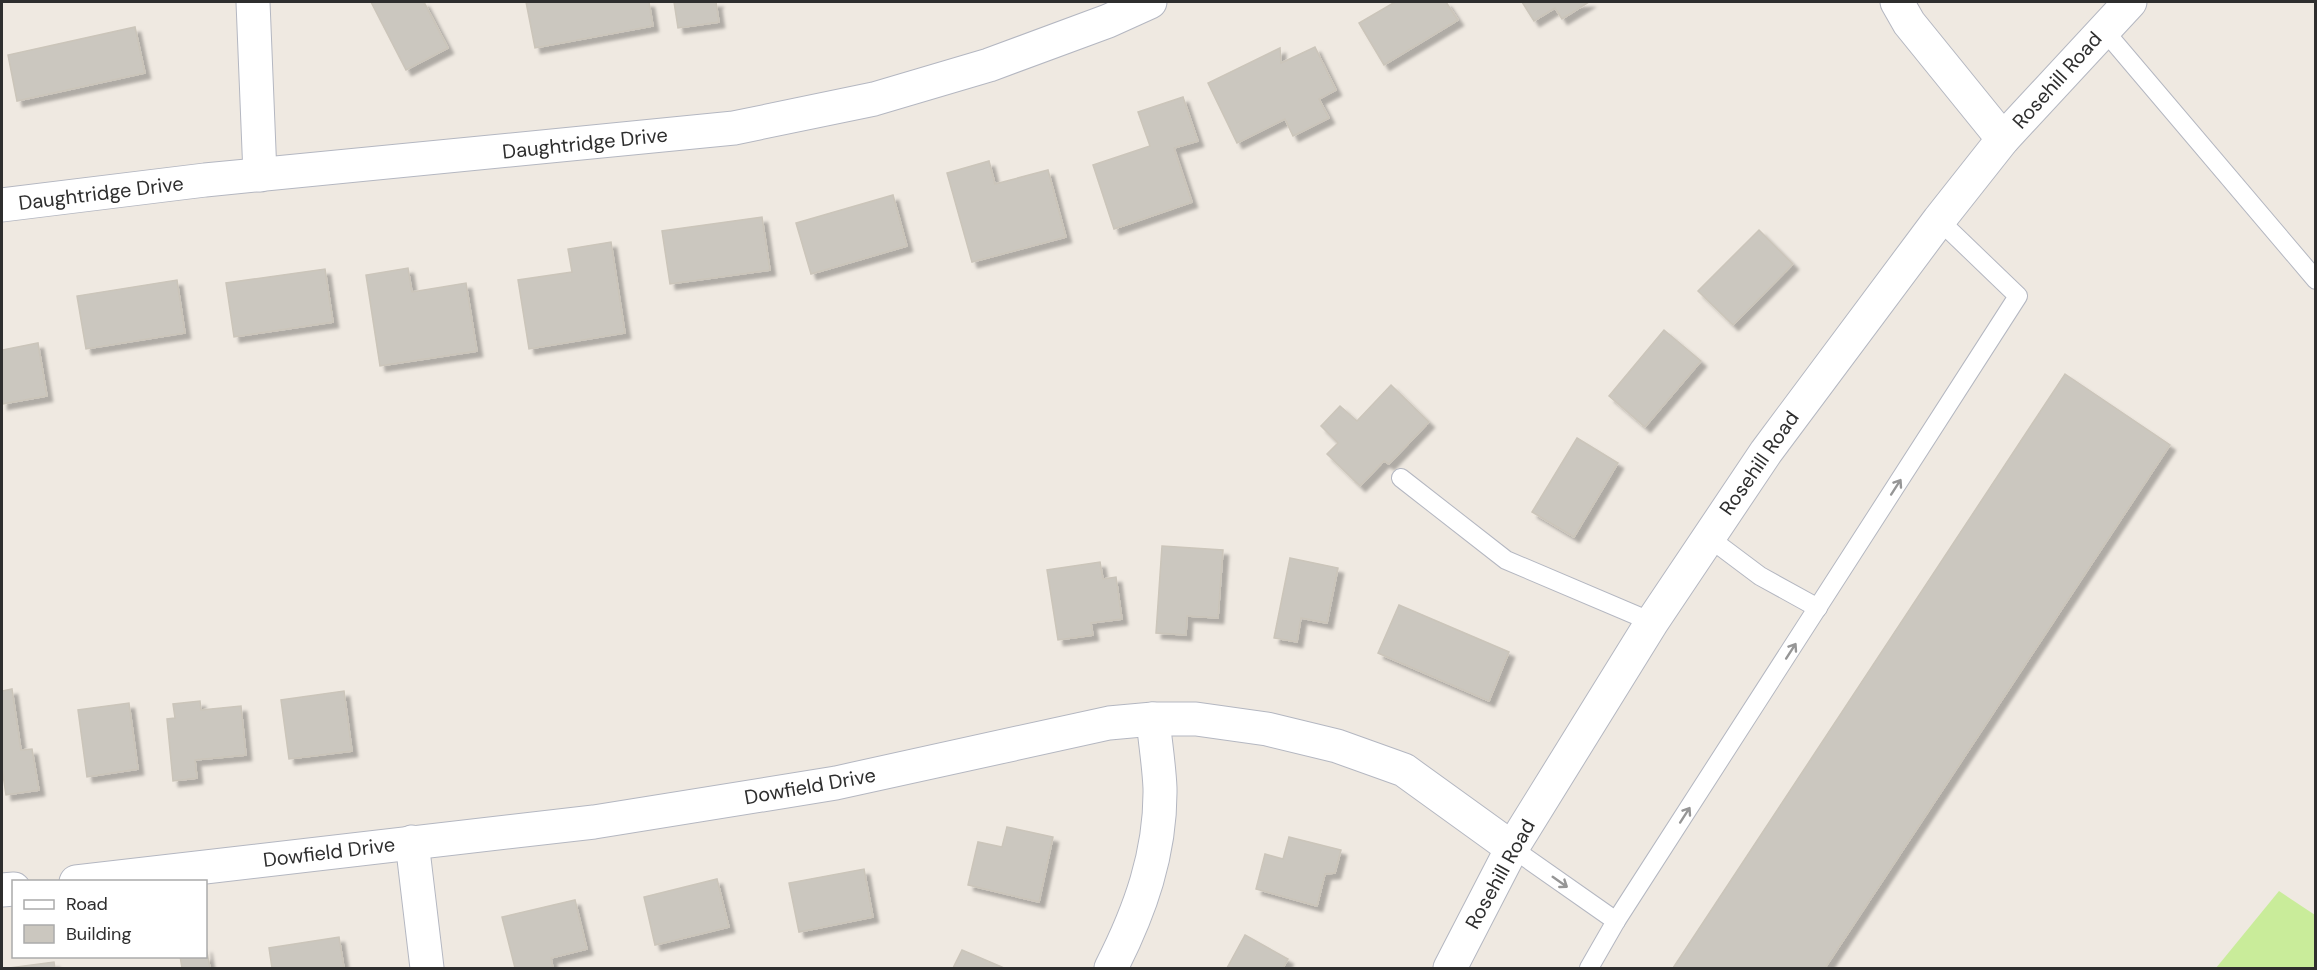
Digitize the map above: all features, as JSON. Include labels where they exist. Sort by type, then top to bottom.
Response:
[{"type":"street","points":[[253,2],[260,175]]},
{"type":"street","name":"Daughtridge Drive","points":[[2,205],[260,175],[734,128],[874,99],[989,65],[1108,21],[1150,2]]},
{"type":"street","points":[[1897,2],[1909,22],[2003,139]]},
{"type":"street","name":"Rosehill Road","points":[[1450,969],[1512,848],[1652,622],[1773,442],[1939,220],[2003,139],[2130,2]]},
{"type":"street","points":[[1111,969],[1132,927],[1148,882],[1158,836],[1160,787],[1152,719]]},
{"type":"street","name":"Dowfield Drive","points":[[93,880],[594,822],[836,783],[1109,723],[1152,719],[1196,719],[1268,729],[1337,746],[1404,770],[1512,848]]},
{"type":"street","points":[[412,842],[427,969]]},
{"type":"lane","points":[[2103,29],[2316,280]]},
{"type":"lane","points":[[1589,969],[1616,921],[2018,296],[1939,220]]},
{"type":"lane","points":[[1401,478],[1506,560],[1652,622]]},
{"type":"lane","points":[[1708,537],[1760,576],[1818,608]]},
{"type":"lane","points":[[1512,848],[1616,921]]},
{"type":"green space","points":[[2279,891],[2315,915],[2315,968],[2216,968]]},
{"type":"building","points":[[371,2],[424,2],[448,48],[406,70]]},
{"type":"building","points":[[526,2],[649,2],[653,26],[535,48]]},
{"type":"building","points":[[674,2],[716,2],[719,22],[678,28]]},
{"type":"building","points":[[1395,2],[1446,2],[1458,20],[1384,65],[1359,23]]},
{"type":"building","points":[[1522,2],[1589,2],[1562,19],[1555,8],[1534,21]]},
{"type":"building","points":[[135,27],[145,73],[17,101],[8,55]]},
{"type":"building","points":[[1315,47],[1336,90],[1319,99],[1329,118],[1293,136],[1285,119],[1237,143],[1208,83],[1280,48],[1281,63]]},
{"type":"building","points":[[1183,97],[1198,141],[1174,148],[1192,202],[1114,229],[1093,165],[1150,146],[1138,112]]},
{"type":"building","points":[[989,161],[995,184],[1048,170],[1066,237],[972,262],[947,173]]},
{"type":"building","points":[[893,195],[907,246],[811,274],[796,223]]},
{"type":"building","points":[[762,217],[770,270],[670,284],[662,231]]},
{"type":"building","points":[[1759,230],[1793,264],[1733,325],[1698,291]]},
{"type":"building","points":[[611,242],[625,333],[529,349],[518,280],[572,272],[568,249]]},
{"type":"building","points":[[408,268],[412,292],[466,283],[477,351],[380,366],[366,275]]},
{"type":"building","points":[[325,269],[333,322],[234,337],[226,283]]},
{"type":"building","points":[[177,280],[185,333],[86,349],[77,296]]},
{"type":"building","points":[[1664,330],[1701,361],[1645,427],[1609,396]]},
{"type":"building","points":[[38,343],[47,396],[2,404],[2,350]]},
{"type":"building","points":[[2065,374],[2170,445],[1825,968],[1673,968]]},
{"type":"building","points":[[1391,385],[1429,422],[1389,464],[1384,461],[1360,486],[1327,454],[1338,443],[1321,426],[1340,406],[1357,421]]},
{"type":"building","points":[[1577,438],[1618,463],[1574,537],[1532,512]]},
{"type":"building","points":[[1162,546],[1223,550],[1218,618],[1187,616],[1186,635],[1156,633]]},
{"type":"building","points":[[1290,558],[1338,568],[1327,623],[1301,618],[1297,642],[1274,638]]},
{"type":"building","points":[[1100,562],[1103,579],[1116,577],[1122,619],[1091,623],[1093,635],[1058,640],[1047,570]]},
{"type":"building","points":[[1399,605],[1509,652],[1489,701],[1378,653]]},
{"type":"building","points":[[12,689],[21,750],[32,749],[39,790],[6,795],[2,768],[2,691]]},
{"type":"building","points":[[344,691],[352,751],[289,759],[281,700]]},
{"type":"building","points":[[200,701],[201,710],[241,706],[246,755],[195,760],[197,778],[173,781],[167,719],[175,718],[173,704]]},
{"type":"building","points":[[129,703],[138,769],[87,777],[78,710]]},
{"type":"building","points":[[1007,827],[1053,837],[1039,902],[968,885],[978,842],[1002,847]]},
{"type":"building","points":[[1289,837],[1341,850],[1335,873],[1325,874],[1317,906],[1256,889],[1265,854],[1283,859]]},
{"type":"building","points":[[864,869],[873,917],[799,932],[789,883]]},
{"type":"building","points":[[717,879],[729,927],[655,945],[644,897]]},
{"type":"building","points":[[575,900],[587,949],[551,958],[553,968],[515,968],[502,917]]},
{"type":"building","points":[[1245,935],[1288,959],[1283,968],[1227,968]]},
{"type":"building","points":[[339,937],[344,968],[272,968],[269,948]]},
{"type":"building","points":[[962,950],[1004,968],[953,968]]},
{"type":"building","points":[[207,952],[210,968],[182,968],[180,958],[207,958]]},
{"type":"building","points":[[54,962],[55,968],[9,968]]}]
